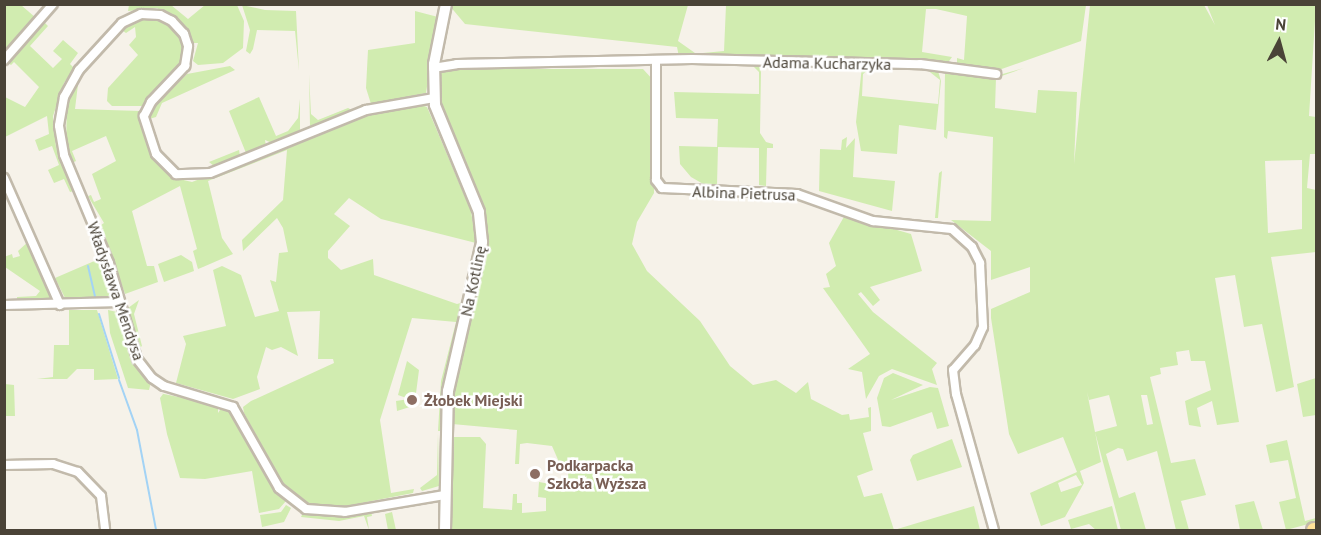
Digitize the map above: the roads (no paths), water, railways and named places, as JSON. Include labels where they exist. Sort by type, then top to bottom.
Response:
[{"type":"street","points":[[4,60],[53,4]]},
{"type":"street","name":"Na Kotlinę","points":[[445,531],[448,391],[480,263],[482,234],[479,213],[440,125],[434,98],[433,68],[446,4]]},
{"type":"street","name":"Władysława Mendysa","points":[[434,98],[366,110],[210,173],[176,174],[156,154],[144,116],[151,102],[185,66],[186,39],[175,24],[160,15],[141,14],[126,20],[72,79],[62,103],[59,126],[64,155],[104,248],[137,359],[147,374],[164,386],[233,407],[276,484],[300,506],[316,512],[345,512],[444,495]]},
{"type":"street","name":"Adama Kucharzyka","points":[[656,63],[692,59],[921,64],[996,74]]},
{"type":"street","points":[[433,68],[469,63],[656,63]]},
{"type":"street","name":"Albina Pietrusa","points":[[656,63],[656,180],[662,189],[797,194],[873,221],[952,229],[972,247],[980,263],[983,327],[975,345],[953,370],[994,531]]},
{"type":"street","points":[[4,178],[60,305]]},
{"type":"street","points":[[4,305],[120,302]]},
{"type":"street","points":[[4,465],[56,465],[78,472],[102,499],[105,531]]},
{"type":"waterway","points":[[88,266],[95,297]]},
{"type":"waterway","points":[[99,314],[119,378]]},
{"type":"waterway","points":[[119,380],[137,430],[156,530]]},
{"type":"place","name":"Żłobek Miejski","points":[[412,400]]},
{"type":"place","name":"Podkarpacka Szkoła Wyższa","points":[[535,474]]}]
